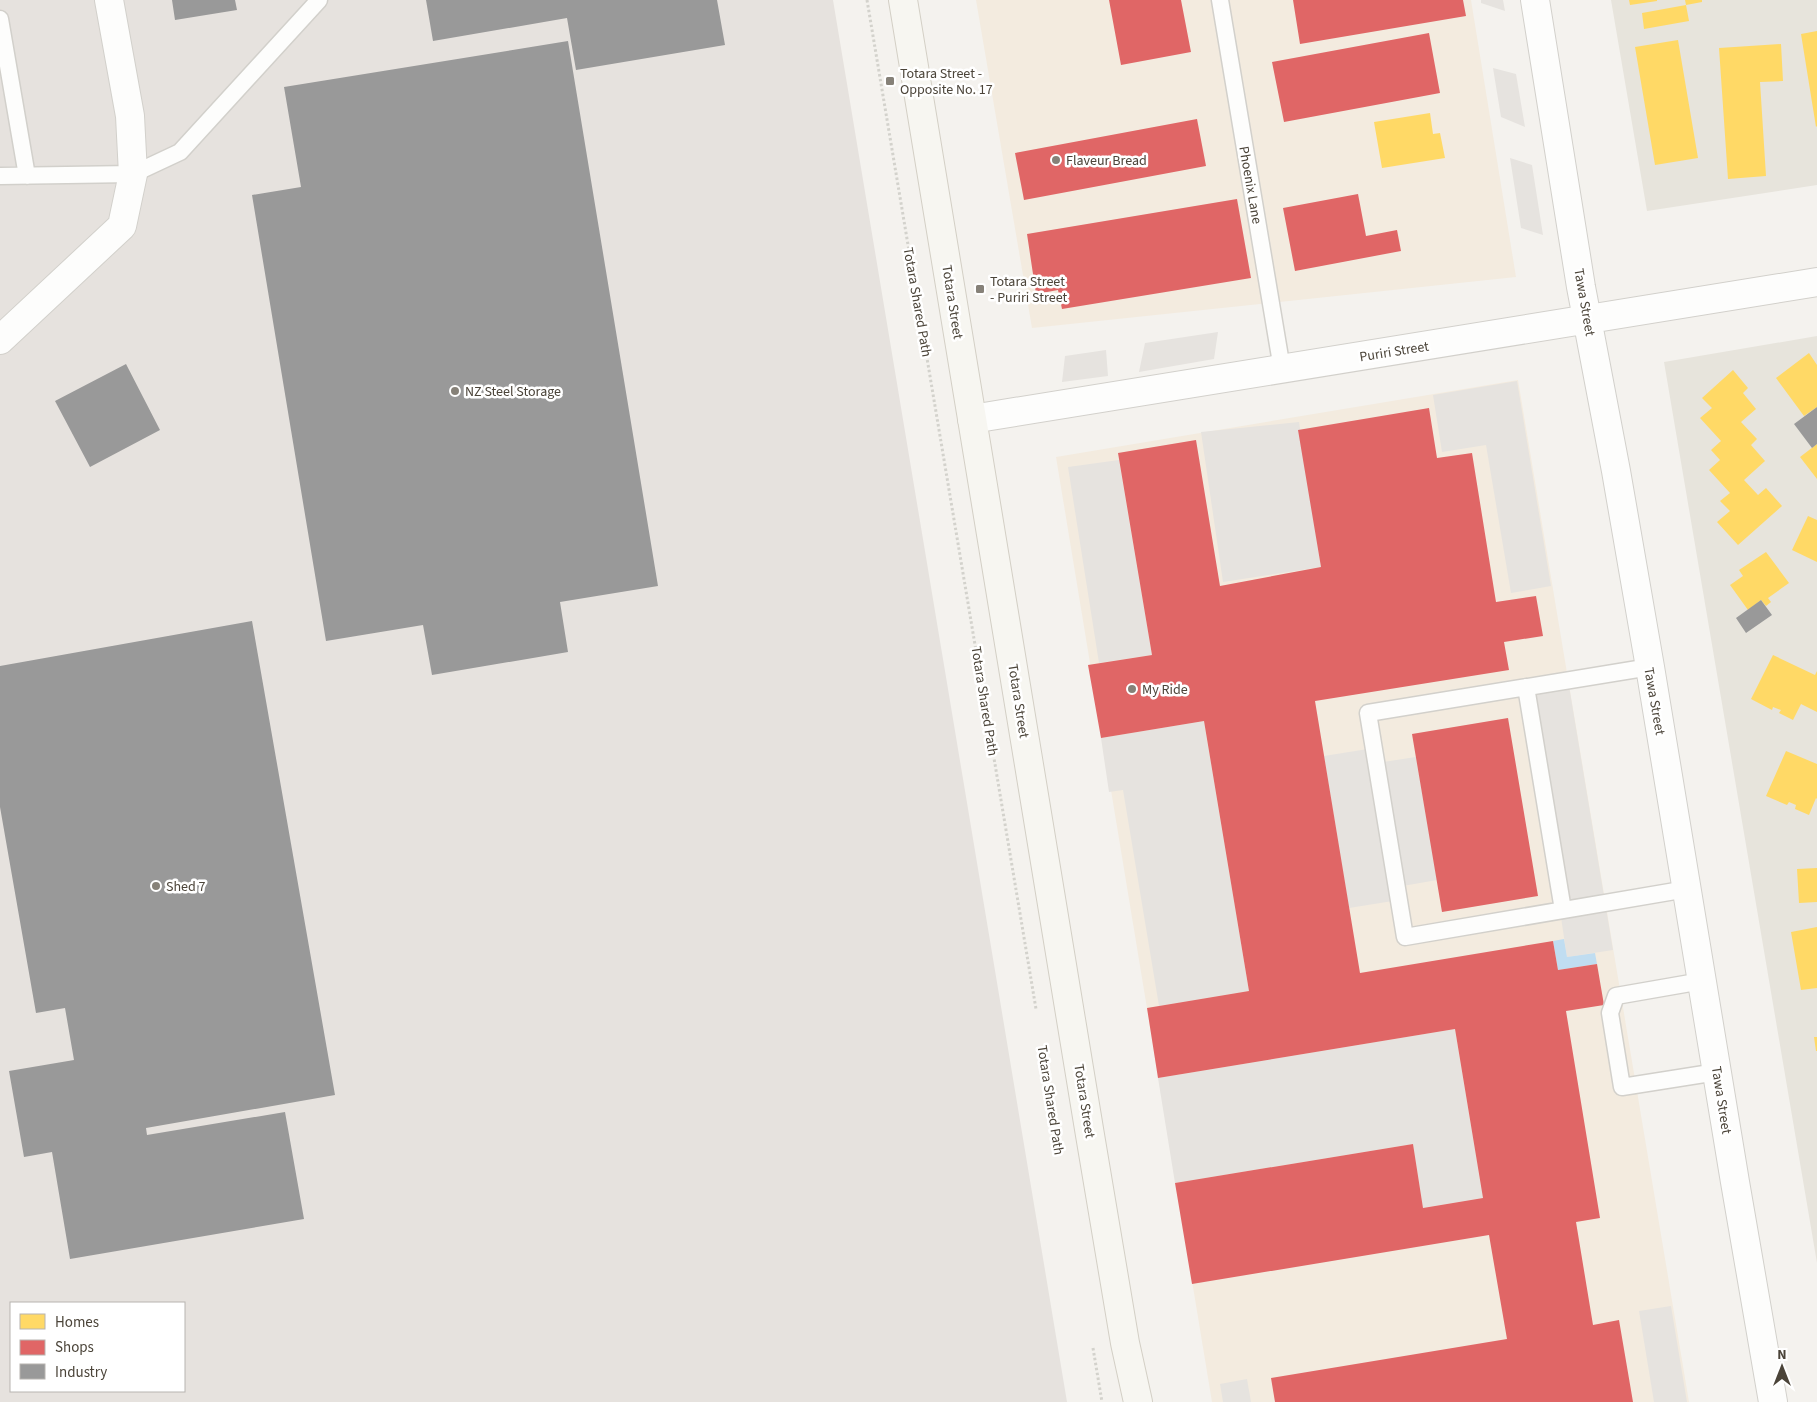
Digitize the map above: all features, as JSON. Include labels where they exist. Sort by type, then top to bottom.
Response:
[{"type":"main road","name":"Totara Street","points":[[903,0],[1125,1342],[1138,1402]]},
{"type":"street","points":[[0,340],[122,226],[133,174],[130,116],[109,0]]},
{"type":"street","name":"Tawa Street","points":[[1535,0],[1587,320],[1616,471],[1650,667],[1774,1402]]},
{"type":"street","name":"Puriri Street","points":[[972,419],[1817,282]]},
{"type":"lane","points":[[0,176],[133,174],[180,152],[319,0]]},
{"type":"lane","name":"Phoenix Lane","points":[[1220,0],[1282,369]]},
{"type":"lane","points":[[0,19],[27,176]]},
{"type":"lane","points":[[1650,667],[1368,713],[1405,937],[1687,890]]},
{"type":"lane","points":[[1526,687],[1563,910]]},
{"type":"lane","points":[[1702,981],[1616,996],[1610,1013],[1622,1086],[1717,1072]]},
{"type":"path","name":"Totara Shared Path","points":[[867,0],[1036,1010]]},
{"type":"path","points":[[1092,1343],[1102,1402]]},
{"type":"shaded area","points":[[0,0],[833,0],[1067,1402],[0,1402]]},
{"type":"shaded area","points":[[976,0],[1471,0],[1516,277],[1032,328]]},
{"type":"shaded area","points":[[1481,0],[1503,0],[1505,11],[1481,3]]},
{"type":"shaded area","points":[[1611,0],[1817,0],[1817,185],[1647,211]]},
{"type":"shaded area","points":[[1493,68],[1516,74],[1525,127],[1501,117]]},
{"type":"shaded area","points":[[1510,158],[1532,165],[1543,235],[1521,228]]},
{"type":"shaded area","points":[[1218,332],[1214,359],[1139,372],[1145,343]]},
{"type":"shaded area","points":[[1817,336],[1817,1263],[1664,362]]},
{"type":"shaded area","points":[[1106,350],[1108,376],[1062,382],[1065,356]]},
{"type":"shaded area","points":[[1518,380],[1689,1402],[1212,1402],[1056,457]]},
{"type":"shaded area","points":[[1517,381],[1551,586],[1511,593],[1486,445],[1442,452],[1433,395]]},
{"type":"shaded area","points":[[1299,422],[1321,567],[1223,582],[1201,432]]},
{"type":"shaded area","points":[[1119,460],[1152,655],[1099,663],[1068,467]]},
{"type":"shaded area","points":[[1568,680],[1613,950],[1567,957],[1526,687]]},
{"type":"shaded area","points":[[1204,721],[1249,991],[1159,1006],[1123,790],[1109,792],[1101,738]]},
{"type":"shaded area","points":[[1374,748],[1377,763],[1416,757],[1437,880],[1397,887],[1399,900],[1349,908],[1324,756]]},
{"type":"shaded area","points":[[1455,1029],[1483,1198],[1423,1208],[1413,1144],[1175,1183],[1158,1078]]},
{"type":"shaded area","points":[[1671,1306],[1687,1402],[1654,1402],[1639,1311]]},
{"type":"shaded area","points":[[1247,1379],[1251,1402],[1223,1402],[1220,1384]]},
{"type":"water","points":[[1564,939],[1567,957],[1595,953],[1597,964],[1558,970],[1553,941]]},
{"type":"building: Homes","points":[[1629,0],[1657,0],[1657,1],[1630,5]]},
{"type":"building: Homes","points":[[1685,0],[1702,0],[1702,2],[1686,5]]},
{"type":"building: Homes","points":[[1686,5],[1689,21],[1644,29],[1642,13]]},
{"type":"building: Homes","points":[[1817,31],[1817,126],[1816,127],[1801,34]]},
{"type":"building: Homes","points":[[1678,40],[1698,158],[1655,165],[1635,47]]},
{"type":"building: Homes","points":[[1781,44],[1783,81],[1760,82],[1766,176],[1728,179],[1719,48]]},
{"type":"building: Homes","points":[[1430,113],[1433,134],[1440,133],[1445,158],[1382,168],[1374,122]]},
{"type":"building: Homes","points":[[1809,353],[1817,365],[1817,407],[1804,416],[1776,378]]},
{"type":"building: Homes","points":[[1733,370],[1748,388],[1743,393],[1756,409],[1741,422],[1757,439],[1751,445],[1765,461],[1744,480],[1758,495],[1766,488],[1782,506],[1738,545],[1717,522],[1730,511],[1720,501],[1730,493],[1709,470],[1720,460],[1711,450],[1721,441],[1700,418],[1712,408],[1702,398]]},
{"type":"building: Homes","points":[[1817,444],[1817,479],[1800,457]]},
{"type":"building: Homes","points":[[1808,516],[1817,520],[1817,562],[1792,550]]},
{"type":"building: Homes","points":[[1766,552],[1789,583],[1768,598],[1771,602],[1766,606],[1761,600],[1748,610],[1730,585],[1743,576],[1739,570]]},
{"type":"building: Homes","points":[[1773,655],[1815,675],[1817,671],[1817,712],[1801,704],[1793,720],[1779,713],[1781,710],[1773,707],[1772,710],[1751,699]]},
{"type":"building: Homes","points":[[1786,751],[1817,764],[1817,799],[1809,815],[1795,809],[1796,805],[1789,802],[1787,805],[1766,796]]},
{"type":"building: Homes","points":[[1817,868],[1817,902],[1799,903],[1797,869]]},
{"type":"building: Homes","points":[[1817,927],[1817,988],[1801,990],[1791,932]]},
{"type":"building: Homes","points":[[1814,1037],[1817,1037],[1817,1051],[1816,1051]]},
{"type":"building: Shops","points":[[1109,0],[1181,0],[1191,52],[1121,65]]},
{"type":"building: Shops","points":[[1293,0],[1463,0],[1466,16],[1300,44]]},
{"type":"building: Shops","points":[[1429,33],[1440,93],[1284,122],[1272,62]]},
{"type":"building: Shops","points":[[1197,119],[1206,166],[1024,200],[1015,153]]},
{"type":"building: Shops","points":[[1358,194],[1366,236],[1397,230],[1401,251],[1295,271],[1283,208]]},
{"type":"building: Shops","points":[[1237,199],[1251,278],[1062,309],[1058,290],[1036,294],[1027,234]]},
{"type":"building: Shops","points":[[1429,408],[1437,458],[1472,453],[1496,602],[1536,596],[1543,636],[1504,642],[1509,670],[1315,701],[1360,973],[1553,941],[1558,970],[1597,964],[1604,1005],[1566,1011],[1600,1218],[1576,1222],[1593,1325],[1619,1320],[1633,1402],[1275,1402],[1271,1378],[1507,1339],[1489,1235],[1192,1284],[1175,1183],[1413,1144],[1423,1208],[1483,1198],[1455,1029],[1158,1078],[1147,1008],[1249,991],[1204,721],[1101,738],[1088,665],[1152,655],[1118,453],[1196,440],[1220,586],[1321,567],[1298,430]]},
{"type":"building: Shops","points":[[1508,718],[1538,896],[1442,912],[1412,734]]},
{"type":"building: Industry","points":[[172,0],[235,0],[237,10],[175,20]]},
{"type":"building: Industry","points":[[426,0],[717,0],[725,45],[576,70],[567,18],[433,41]]},
{"type":"building: Industry","name":"NZ Steel Storage","points":[[568,41],[658,586],[560,602],[568,652],[432,675],[423,625],[326,641],[252,195],[301,187],[284,87]]},
{"type":"building: Industry","points":[[126,364],[160,430],[90,467],[55,401]]},
{"type":"building: Industry","points":[[1817,407],[1817,444],[1812,448],[1794,424]]},
{"type":"building: Industry","points":[[1761,600],[1772,615],[1746,633],[1736,618]]},
{"type":"building: Industry","points":[[252,621],[335,1095],[146,1128],[147,1135],[285,1112],[304,1219],[70,1259],[52,1152],[24,1157],[9,1071],[74,1060],[65,1008],[36,1013],[0,807],[0,666]]},
{"type":"place","name":"Totara Street - Opposite No. 17","points":[[890,81]]},
{"type":"place","name":"Flaveur Bread","points":[[1056,160]]},
{"type":"place","name":"Totara Street - Puriri Street","points":[[980,289]]},
{"type":"place","name":"NZ Steel Storage","points":[[455,391]]},
{"type":"place","name":"My Ride","points":[[1132,689]]},
{"type":"place","name":"Shed 7","points":[[156,886]]}]
